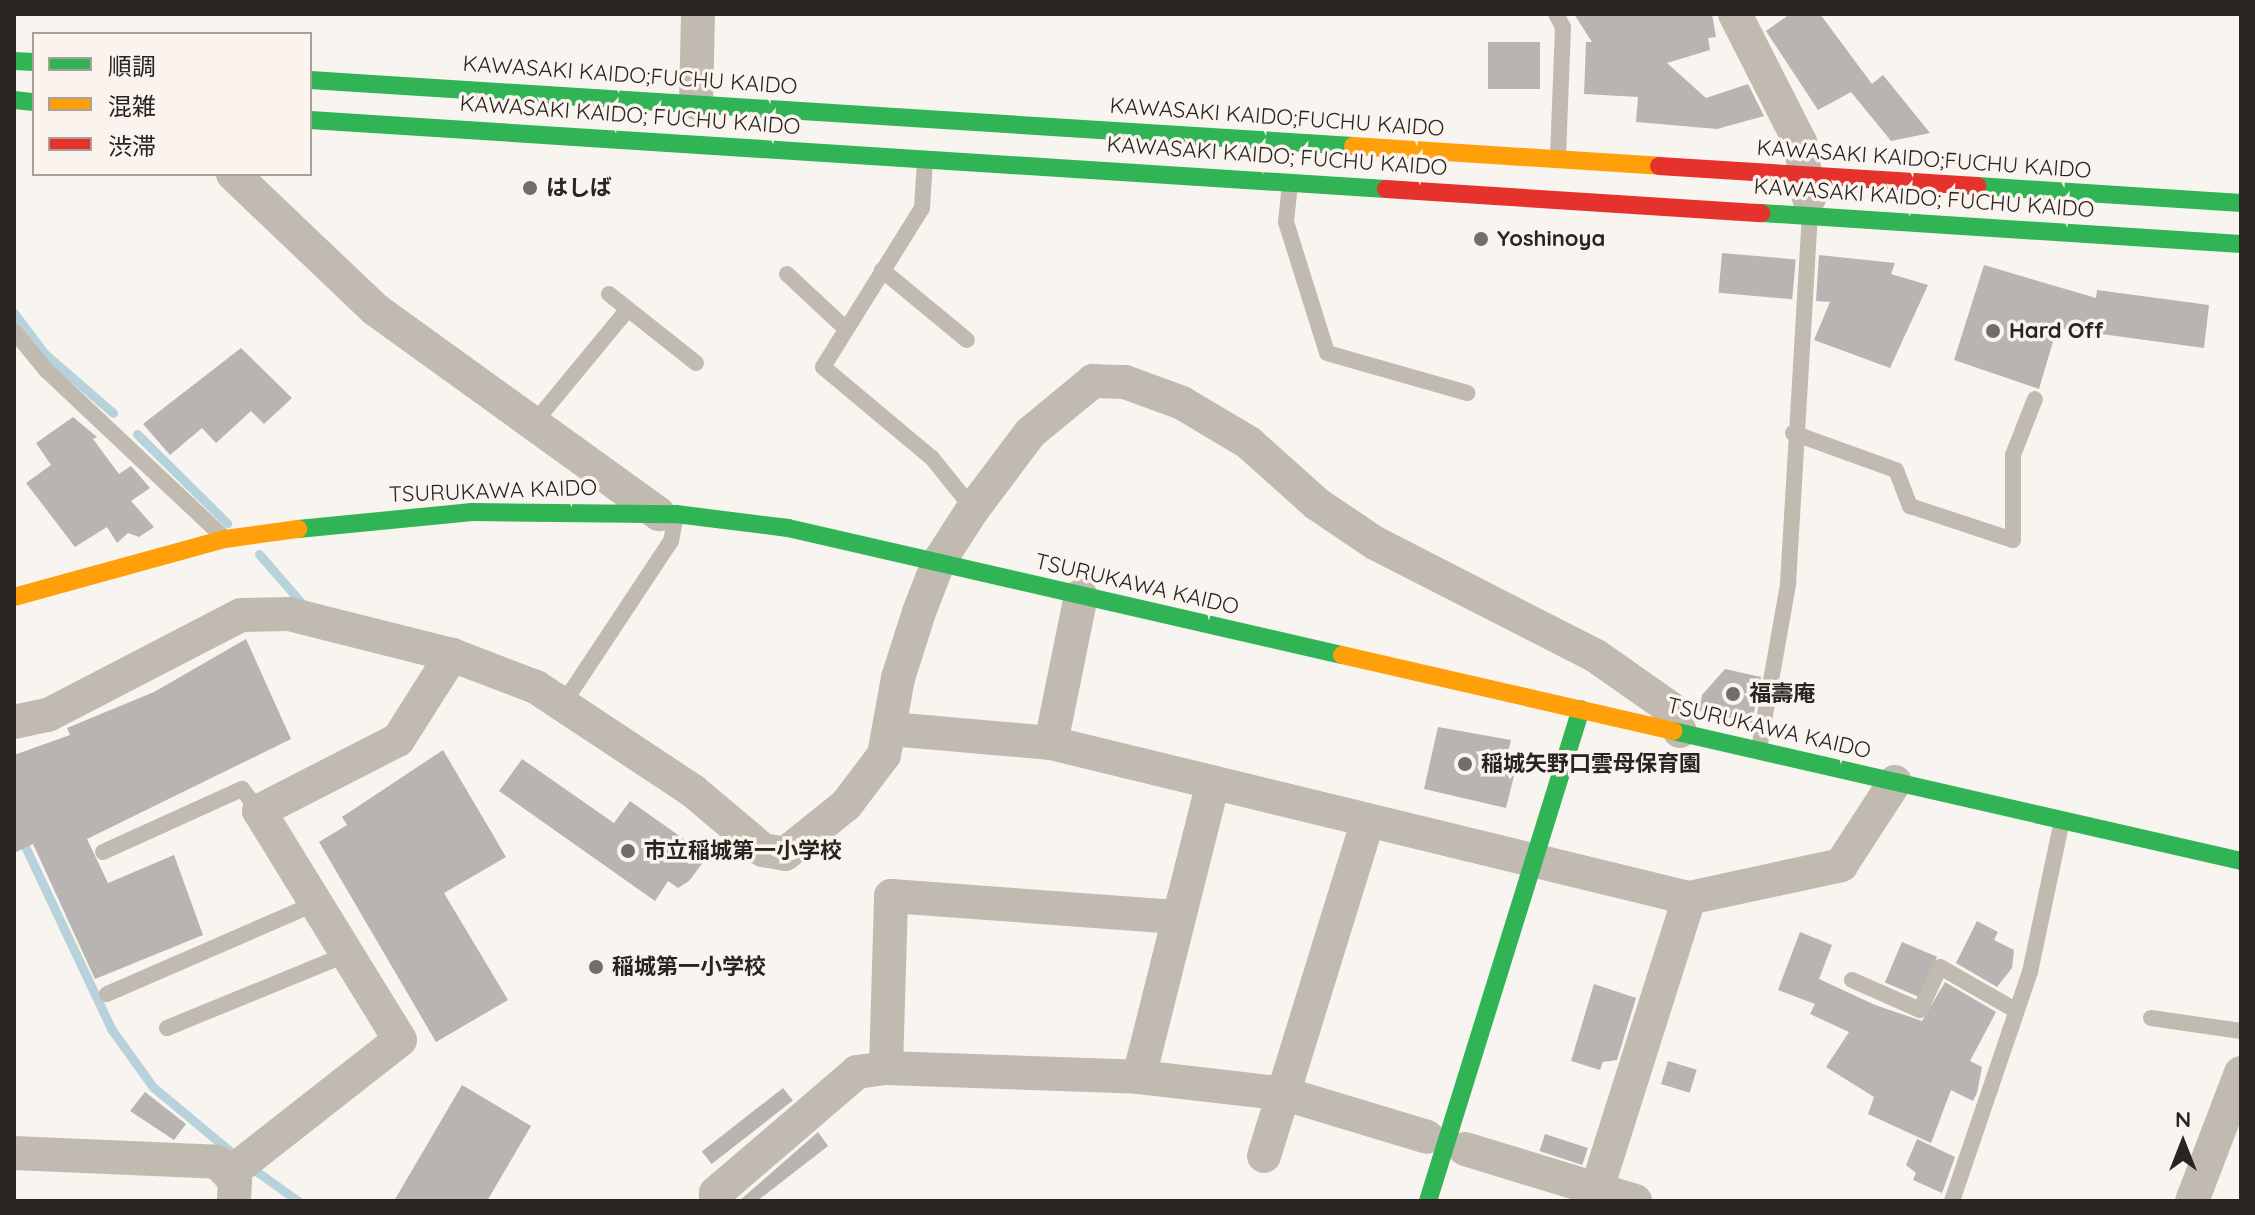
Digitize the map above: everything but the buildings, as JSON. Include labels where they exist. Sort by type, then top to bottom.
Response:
[{"type":"main road","name":"KAWASAKI KAIDO;FUCHU KAIDO","points":[[312,80],[2241,203]]},
{"type":"main road","name":"KAWASAKI KAIDO; FUCHU KAIDO","points":[[312,120],[2241,244]]},
{"type":"main road","name":"TSURUKAWA KAIDO","points":[[14,597],[225,539],[472,512],[668,514],[788,528],[2241,861]]},
{"type":"main road","points":[[1428,1201],[1581,709]]},
{"type":"street","points":[[696,103],[698,14]]},
{"type":"street","points":[[1735,14],[1786,110],[1809,176],[1810,214]]},
{"type":"street","points":[[235,176],[376,310],[668,514]]},
{"type":"street","points":[[14,722],[48,715],[241,615],[289,614],[452,655],[536,687],[561,707],[693,791],[773,856],[785,854],[846,805],[884,755],[898,678],[938,563],[973,509],[1057,406],[1093,381],[1125,382],[1182,403],[1249,443],[1317,504],[1375,543],[1596,656],[1670,708],[1680,731]]},
{"type":"street","points":[[1051,743],[1081,596]]},
{"type":"street","points":[[14,1153],[217,1162],[239,1174],[400,1040],[259,811],[398,740],[452,655]]},
{"type":"street","points":[[891,729],[1051,743],[1689,898],[1841,865],[1895,782]]},
{"type":"street","points":[[1139,1077],[1176,917],[1213,782]]},
{"type":"street","points":[[1264,1156],[1368,821]]},
{"type":"street","points":[[886,1068],[891,896],[1176,917]]},
{"type":"street","points":[[1595,1196],[1689,898]]},
{"type":"street","points":[[716,1201],[716,1193],[857,1072],[886,1068],[1139,1077],[1285,1094],[1427,1137]]},
{"type":"street","points":[[2192,1201],[2241,1073]]},
{"type":"street","points":[[1465,1149],[1595,1196],[1635,1201]]},
{"type":"lane","points":[[1556,14],[1563,27],[1558,160]]},
{"type":"lane","points":[[925,158],[922,208],[823,367],[932,458],[973,509]]},
{"type":"lane","points":[[1290,181],[1286,222],[1327,353],[1467,393]]},
{"type":"lane","points":[[1758,751],[1788,584],[1793,433],[1805,337],[1810,214]]},
{"type":"lane","points":[[882,270],[967,340]]},
{"type":"lane","points":[[787,274],[845,328]]},
{"type":"lane","points":[[609,294],[696,363]]},
{"type":"lane","points":[[534,423],[627,310]]},
{"type":"lane","points":[[14,331],[46,370],[225,539]]},
{"type":"lane","points":[[1793,433],[1896,470],[1910,506],[2013,540],[2013,455],[2035,399]]},
{"type":"lane","points":[[561,707],[671,541],[668,514]]},
{"type":"lane","points":[[103,852],[242,789],[259,811]]},
{"type":"lane","points":[[1952,1201],[2030,972],[2062,819]]},
{"type":"lane","points":[[107,994],[314,904]]},
{"type":"lane","points":[[167,1028],[347,954]]},
{"type":"lane","points":[[1852,980],[1920,1010],[1940,967],[2015,1010]]},
{"type":"lane","points":[[2151,1018],[2241,1031]]},
{"type":"waterway","points":[[14,313],[45,354],[113,413]]},
{"type":"waterway","points":[[137,434],[227,523]]},
{"type":"waterway","points":[[259,554],[306,608]]},
{"type":"waterway","points":[[14,823],[112,1030],[153,1087],[237,1157]]},
{"type":"waterway","points":[[249,1166],[298,1201]]},
{"type":"traffic: fast","points":[[14,61],[32,62]]},
{"type":"traffic: fast","points":[[312,80],[1353,146]]},
{"type":"traffic: fast","points":[[14,100],[32,102]]},
{"type":"traffic: fast","points":[[312,120],[1386,189]]},
{"type":"traffic: fast","points":[[1977,186],[2241,203]]},
{"type":"traffic: fast","points":[[1761,213],[2241,244]]},
{"type":"traffic: fast","points":[[298,529],[472,512],[676,514],[788,528],[1342,655]]},
{"type":"traffic: fast","points":[[1428,1201],[1581,709]]},
{"type":"traffic: fast","points":[[1673,731],[2241,861]]},
{"type":"traffic: slow","points":[[1353,146],[1659,166]]},
{"type":"traffic: slow","points":[[14,597],[225,539],[298,529]]},
{"type":"traffic: slow","points":[[1342,655],[1673,731]]},
{"type":"traffic: jam","points":[[1659,166],[1977,186]]},
{"type":"traffic: jam","points":[[1386,189],[1761,213]]},
{"type":"place","name":"はしば","points":[[530,188]]},
{"type":"place","name":"Yoshinoya","points":[[1481,239]]},
{"type":"place","name":"Hard Off","points":[[1993,331]]},
{"type":"place","name":"福壽庵","points":[[1733,694]]},
{"type":"place","name":"稲城矢野口雲母保育園","points":[[1465,764]]},
{"type":"place","name":"市立稲城第一小学校","points":[[628,851]]},
{"type":"place","name":"稲城第一小学校","points":[[596,967]]}]
